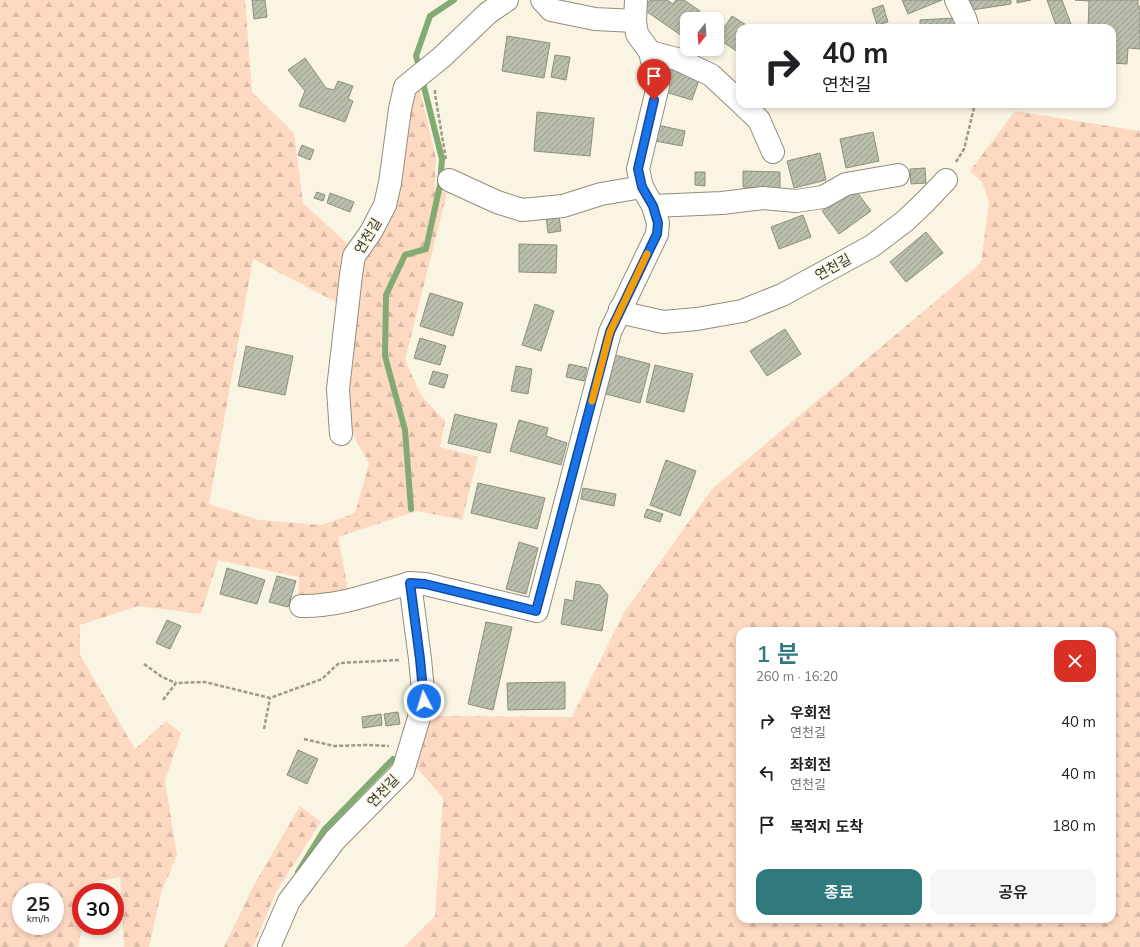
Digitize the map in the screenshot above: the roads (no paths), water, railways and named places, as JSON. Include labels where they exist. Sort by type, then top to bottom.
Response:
[{"type":"street","name":"연천길","points":[[341,434],[338,388],[354,256],[371,232],[385,205],[390,183],[400,109],[405,87],[442,57],[488,13],[507,0]]},
{"type":"street","points":[[301,606],[319,606],[352,599],[410,583],[425,584],[536,611],[610,332],[657,234],[658,223],[653,206],[642,187],[638,169],[658,86],[650,52],[637,34],[635,10],[595,19],[551,10],[542,0]]},
{"type":"street","points":[[956,0],[967,24]]},
{"type":"street","points":[[650,52],[677,59],[711,76],[736,98]]},
{"type":"street","points":[[746,108],[759,120],[773,152]]},
{"type":"street","points":[[653,206],[722,203],[763,198],[796,201],[822,197],[846,184],[898,175]]},
{"type":"street","points":[[449,180],[497,202],[522,210],[564,206],[601,194],[642,187]]},
{"type":"street","name":"연천길","points":[[620,310],[628,314],[663,322],[712,317],[742,311],[756,306],[782,295],[872,246],[905,221],[946,180]]},
{"type":"street","name":"연천길","points":[[269,947],[289,901],[334,840],[403,771],[424,701],[410,583]]},
{"type":"waterway","points":[[420,70],[416,56],[430,16],[454,0]]},
{"type":"waterway","points":[[411,509],[405,430],[385,356],[386,295],[405,255],[426,249],[440,185],[442,159],[422,79]]},
{"type":"waterway","points":[[298,872],[324,830],[393,759]]}]
